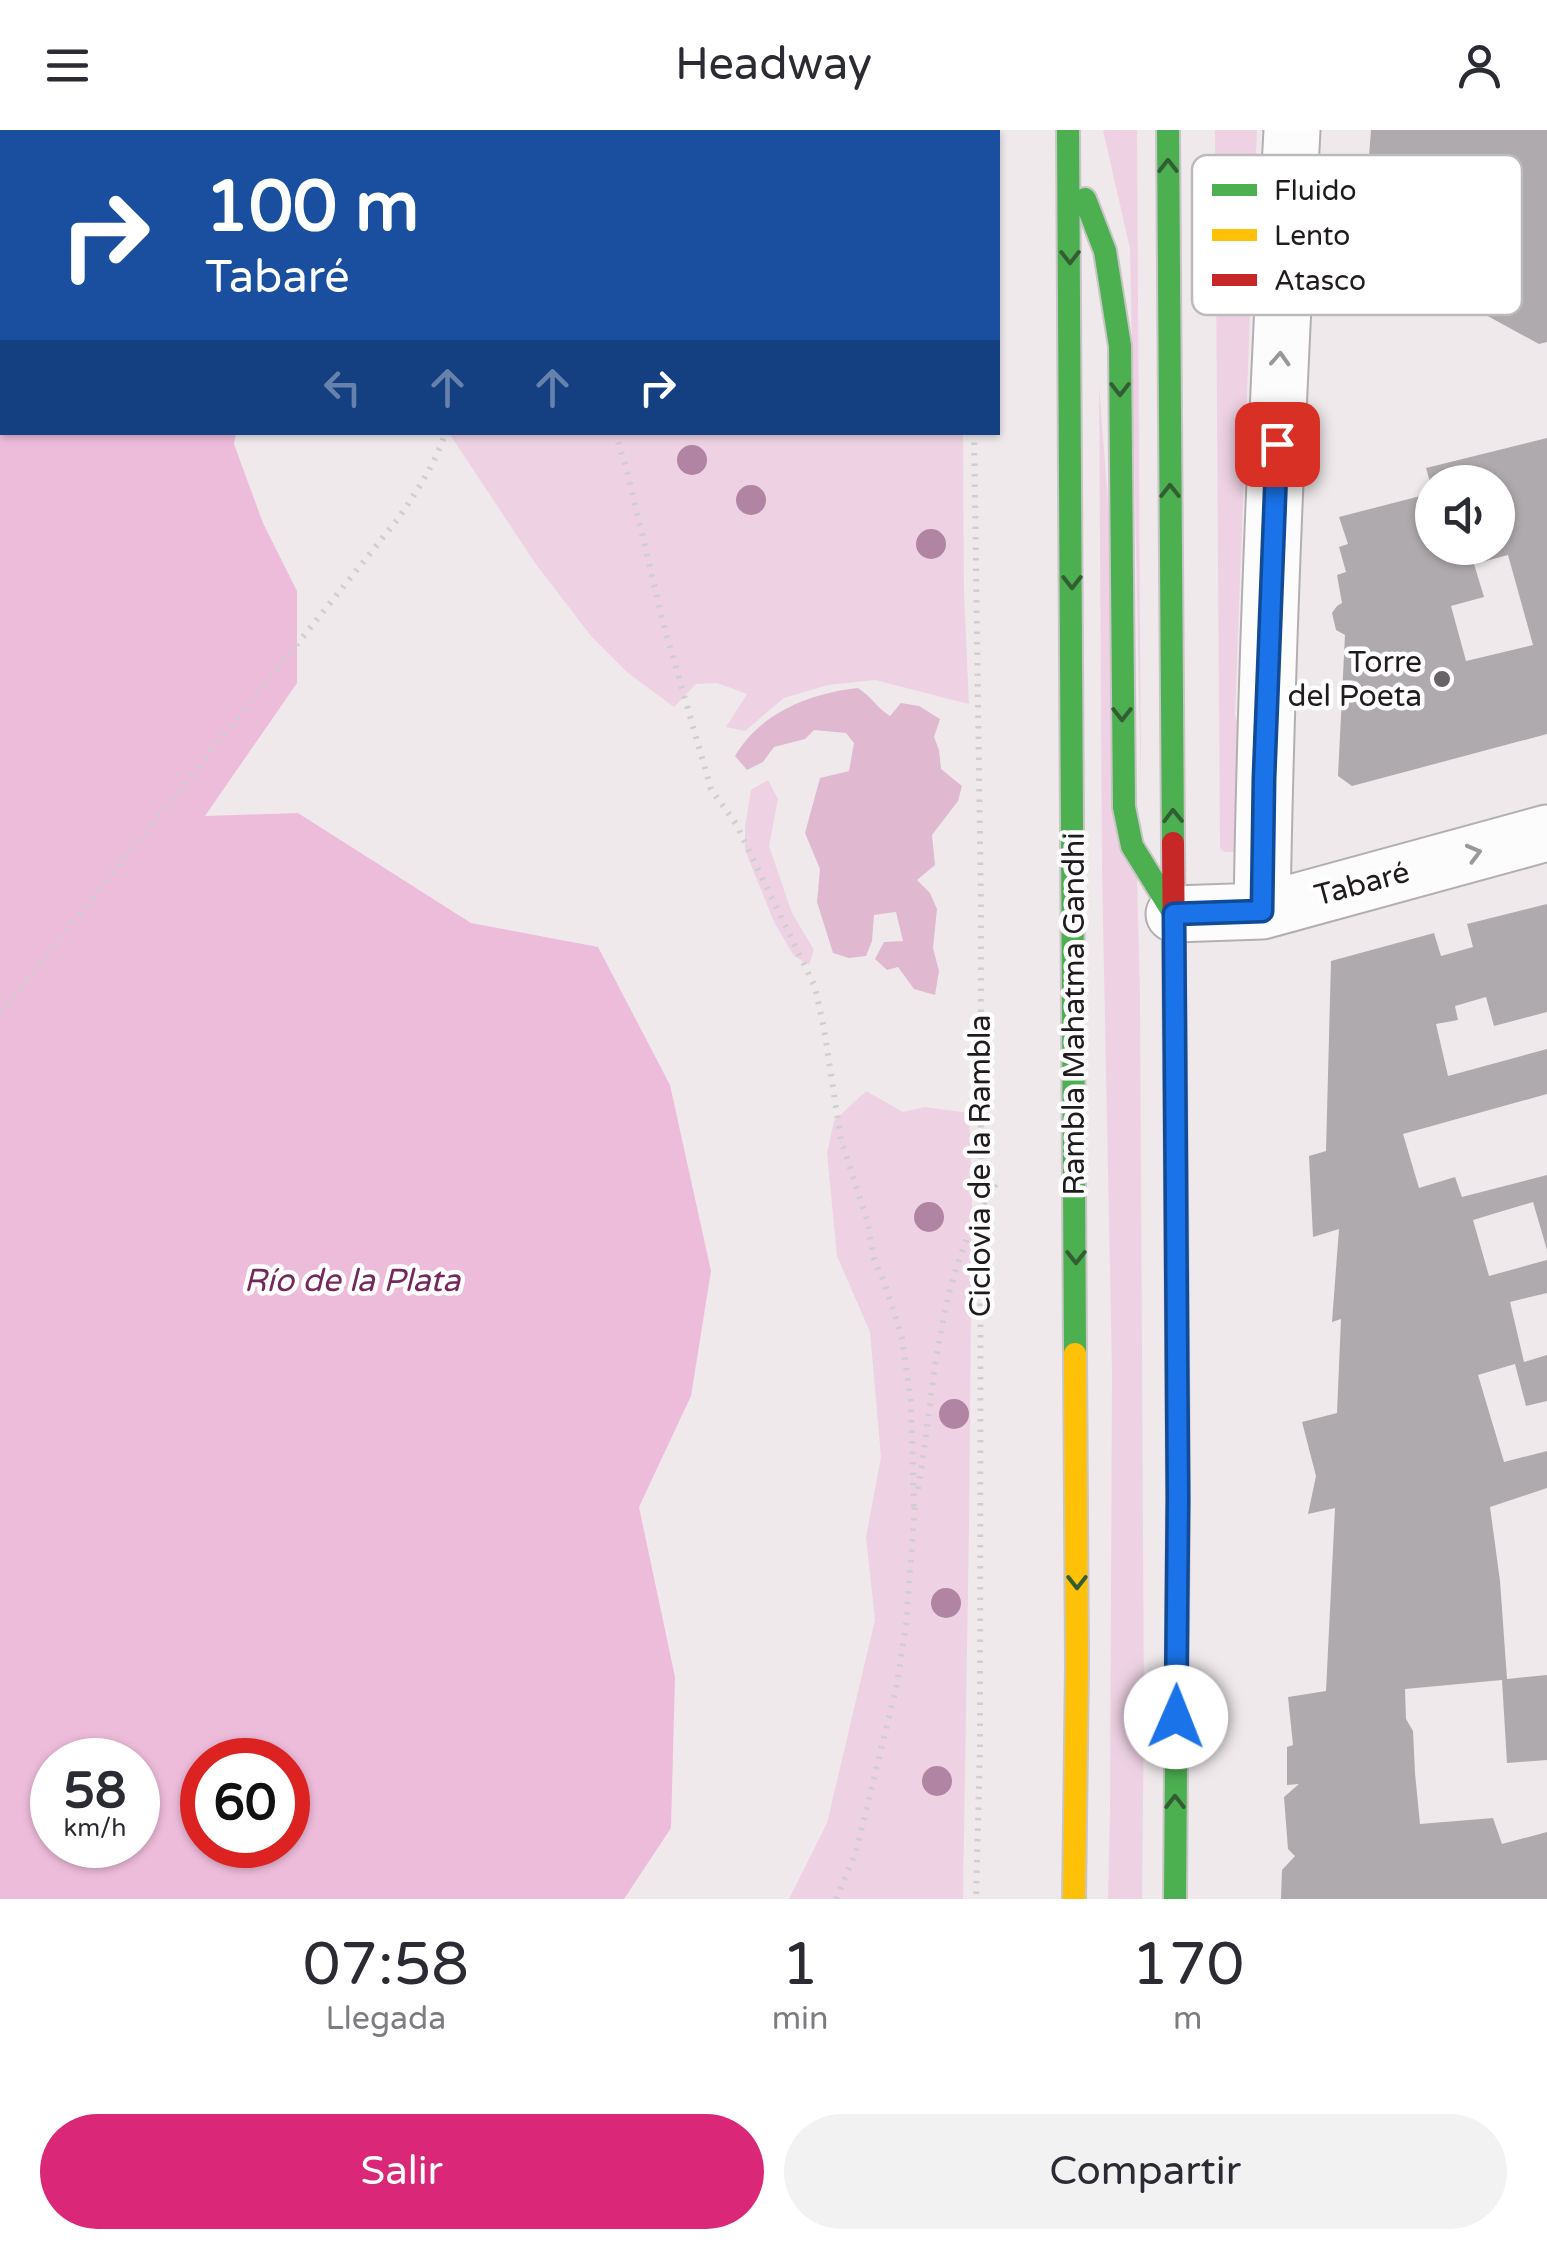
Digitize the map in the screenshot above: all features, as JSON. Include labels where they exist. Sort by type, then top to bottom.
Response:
[{"type":"main road","name":"Rambla Mahatma Gandhi","points":[[1068,130],[1077,1646],[1074,1899]]},
{"type":"main road","points":[[1168,130],[1178,1498],[1175,1899]]},
{"type":"main road","points":[[1069,160],[1106,250],[1120,346],[1123,779],[1128,832],[1132,846],[1174,914]]},
{"type":"street","points":[[1291,155],[1292,130]]},
{"type":"street","points":[[1262,911],[1283,315]]},
{"type":"street","name":"Tabaré","points":[[1174,914],[1262,911],[1547,833]]},
{"type":"path","points":[[0,1013],[397,520],[445,435]]},
{"type":"path","points":[[616,435],[711,790],[736,824],[815,986],[841,1140],[867,1220],[874,1259],[902,1338],[911,1402],[914,1508],[906,1626],[897,1684],[856,1852],[836,1899]]},
{"type":"path","name":"Ciclovia de la Rambla","points":[[974,435],[980,906],[980,1746],[976,1899]]},
{"type":"path","points":[[914,1508],[941,1324],[964,1241],[996,1184]]},
{"type":"shaded area","points":[[1103,130],[1137,130],[1141,795],[1130,249]]},
{"type":"shaded area","points":[[1215,130],[1257,130],[1256,155],[1215,155]]},
{"type":"shaded area","points":[[1216,315],[1250,315],[1235,715],[1252,777],[1240,852],[1224,852],[1220,848]]},
{"type":"shaded area","points":[[1099,385],[1137,879],[1142,1899],[1108,1899],[1112,1371],[1102,872]]},
{"type":"shaded area","points":[[450,435],[963,435],[969,704],[875,680],[828,685],[784,698],[745,731],[726,727],[747,694],[717,683],[696,684],[674,707],[628,673],[591,636],[535,563]]},
{"type":"shaded area","points":[[858,688],[890,716],[901,703],[919,706],[940,719],[934,737],[941,769],[962,786],[958,801],[932,835],[935,865],[917,880],[930,893],[937,909],[933,948],[939,971],[935,995],[914,989],[898,967],[887,970],[875,959],[884,942],[903,941],[896,912],[874,915],[872,941],[866,956],[849,958],[833,953],[817,902],[820,869],[805,833],[820,778],[849,771],[854,743],[846,733],[814,730],[805,739],[774,747],[763,762],[747,770],[735,756],[758,728],[788,708],[822,695]]},
{"type":"shaded area","points":[[768,780],[778,799],[769,846],[792,913],[814,950],[809,965],[794,956],[774,922],[745,850],[751,790]]},
{"type":"shaded area","points":[[866,1091],[903,1112],[925,1107],[969,1113],[972,1198],[963,1899],[789,1899],[827,1823],[875,1620],[866,1537],[881,1457],[870,1332],[837,1256],[827,1153],[834,1121]]},
{"type":"water","name":"Río de la Plata","points":[[0,435],[236,435],[234,444],[263,523],[297,591],[297,683],[205,816],[298,813],[471,923],[598,947],[670,1085],[711,1271],[691,1396],[639,1507],[675,1677],[671,1828],[624,1899],[0,1899]]},
{"type":"building","points":[[1371,130],[1547,130],[1547,342],[1539,344],[1486,315],[1522,315],[1522,155],[1369,155]]},
{"type":"building","points":[[1547,438],[1547,734],[1352,786],[1338,776],[1345,635],[1336,630],[1332,613],[1342,603],[1337,575],[1346,572],[1339,547],[1348,544],[1339,517],[1415,497],[1415,565],[1474,565],[1484,597],[1451,606],[1466,661],[1533,645],[1511,565],[1515,565],[1515,465],[1438,465]]},
{"type":"building","points":[[1547,904],[1547,1012],[1494,1026],[1486,997],[1455,1006],[1458,1020],[1436,1024],[1448,1076],[1547,1049],[1547,1094],[1403,1134],[1419,1188],[1455,1177],[1462,1197],[1547,1175],[1547,1250],[1533,1202],[1473,1220],[1489,1276],[1547,1260],[1547,1293],[1510,1302],[1524,1362],[1547,1355],[1547,1401],[1526,1406],[1515,1364],[1478,1375],[1504,1462],[1547,1451],[1547,1488],[1490,1507],[1507,1679],[1547,1675],[1547,1760],[1507,1763],[1502,1680],[1405,1689],[1406,1719],[1413,1731],[1420,1824],[1493,1818],[1502,1844],[1547,1832],[1547,1899],[1281,1899],[1282,1870],[1295,1856],[1288,1849],[1284,1797],[1299,1784],[1287,1785],[1287,1747],[1293,1745],[1288,1697],[1326,1691],[1335,1508],[1308,1514],[1316,1476],[1302,1422],[1337,1413],[1341,1319],[1332,1322],[1339,1229],[1313,1237],[1309,1156],[1326,1151],[1331,961],[1434,933],[1441,956],[1473,947],[1467,924]]},
{"type":"traffic: fast","points":[[1068,130],[1075,1354]]},
{"type":"traffic: fast","points":[[1168,130],[1173,843]]},
{"type":"traffic: fast","points":[[1085,199],[1105,251],[1120,346],[1124,807],[1132,846],[1174,914]]},
{"type":"traffic: fast","points":[[1175,1899],[1176,1188]]},
{"type":"traffic: slow","points":[[1074,1899],[1075,1354]]},
{"type":"traffic: jam","points":[[1173,843],[1176,1188]]},
{"type":"place","name":"Torre del Poeta","points":[[1442,679]]},
{"type":"route","points":[[1176,1717],[1174,914],[1262,911],[1277,444]]}]
